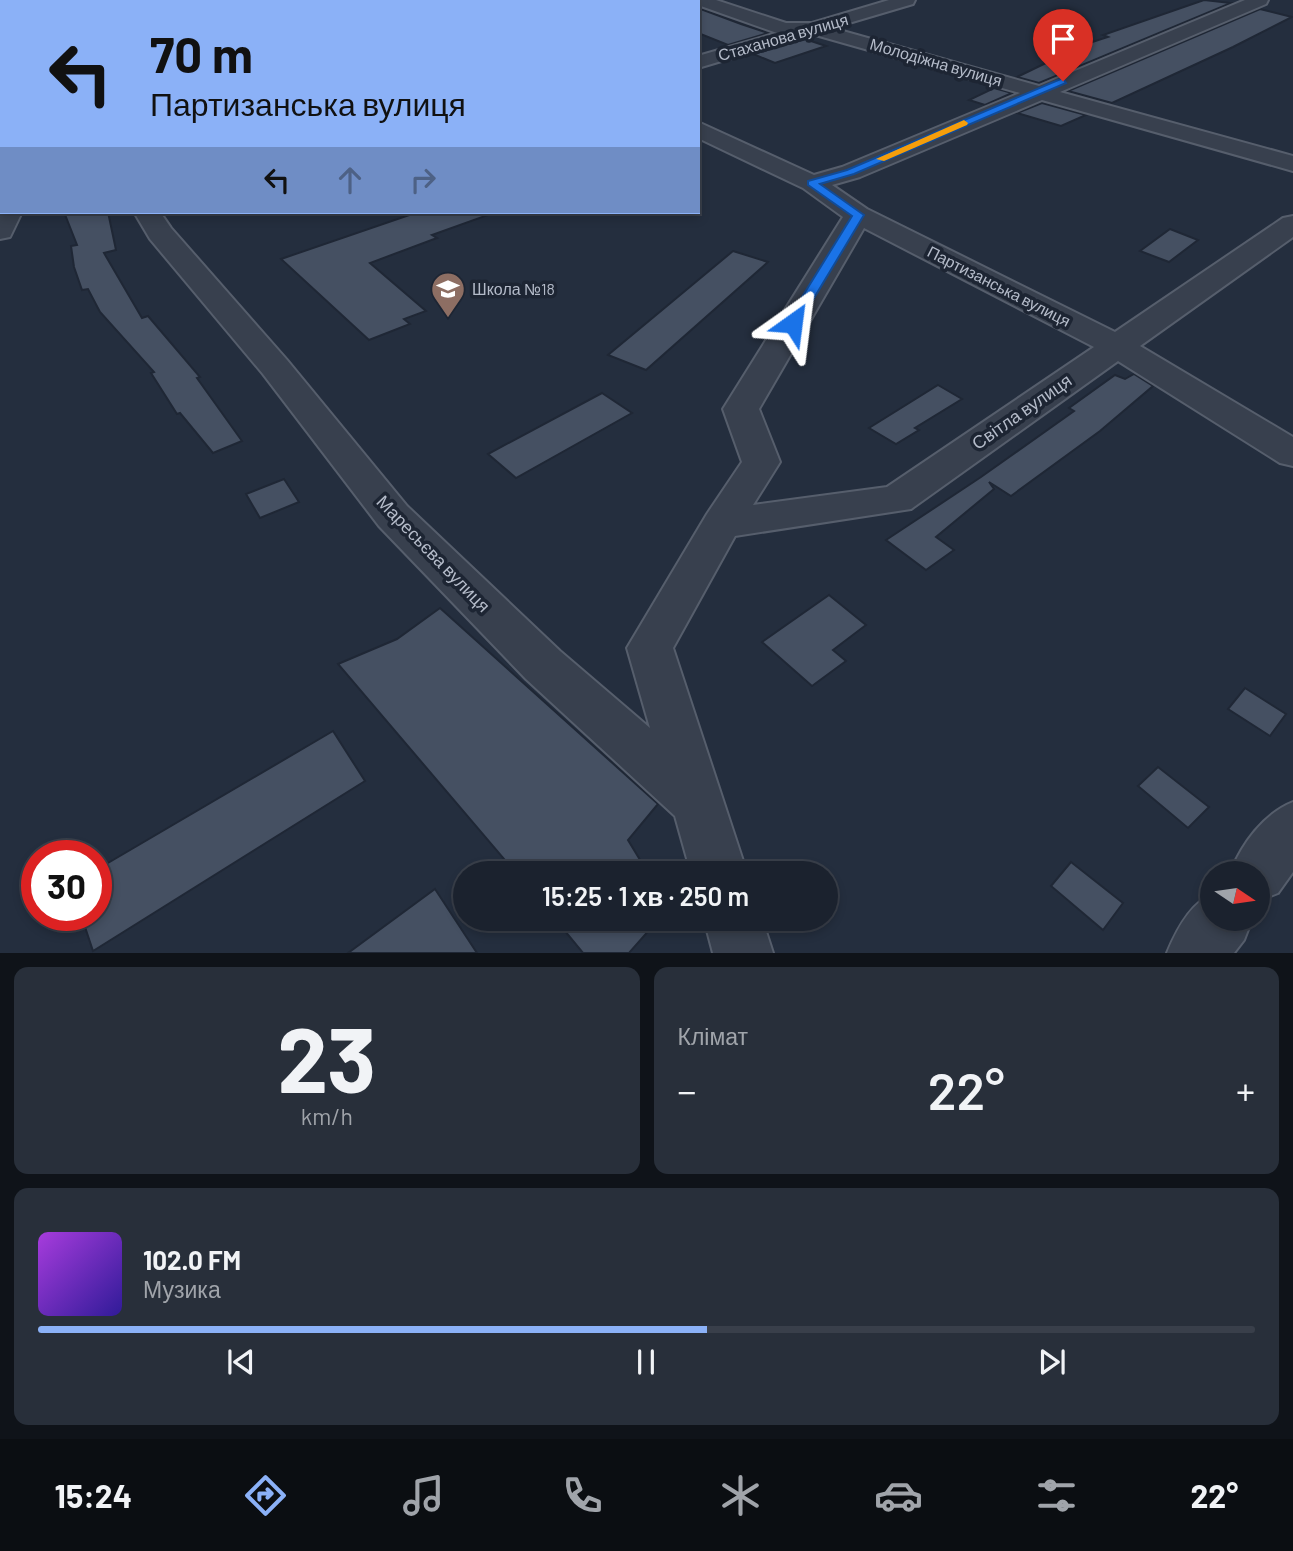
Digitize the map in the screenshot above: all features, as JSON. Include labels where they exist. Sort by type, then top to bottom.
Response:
[{"type":"street","name":"Молодіжна вулиця","points":[[700,0],[784,29],[813,28],[1293,164]]},
{"type":"street","name":"Стаханова вулиця","points":[[700,61],[907,0]]},
{"type":"street","points":[[812,183],[851,172],[1260,0]]},
{"type":"street","name":"Партизанська вулиця","points":[[700,130],[812,183],[858,215],[1117,346],[1293,454]]},
{"type":"street","points":[[0,231],[8,214]]},
{"type":"street","name":"Маресьєва вулиця","points":[[149,214],[160,233],[275,367],[393,516],[543,665],[697,802]]},
{"type":"street","points":[[715,861],[650,648],[721,524],[761,462],[741,409],[858,215]]},
{"type":"street","name":"Світла вулиця","points":[[721,524],[897,499],[1293,224]]},
{"type":"street","points":[[1267,861],[1293,828]]},
{"type":"street","points":[[737,931],[743,953]]},
{"type":"street","points":[[1197,953],[1214,931]]},
{"type":"building","points":[[1204,0],[1231,3],[1039,83],[1017,77],[1083,45],[1108,37],[1103,35]]},
{"type":"building","points":[[700,9],[768,33],[728,45],[700,34]]},
{"type":"building","points":[[1260,9],[1292,17],[1112,103],[1068,91]]},
{"type":"building","points":[[805,39],[826,46],[775,63],[753,54]]},
{"type":"building","points":[[994,88],[1012,93],[985,105],[969,100]]},
{"type":"building","points":[[1042,103],[1086,115],[1061,126],[1017,113]]},
{"type":"building","points":[[65,214],[108,214],[116,250],[104,253],[142,318],[148,316],[200,377],[197,378],[242,441],[213,453],[180,413],[177,414],[151,373],[154,372],[100,312],[88,289],[82,290],[74,267],[71,246],[77,245]]},
{"type":"building","points":[[412,214],[488,215],[432,235],[437,238],[370,263],[426,311],[404,319],[410,324],[369,340],[281,259]]},
{"type":"building","points":[[1170,229],[1198,240],[1169,262],[1140,251]]},
{"type":"building","points":[[733,251],[768,262],[646,370],[608,355]]},
{"type":"building","points":[[1134,374],[1153,386],[1100,431],[1011,496],[989,482],[994,489],[936,537],[954,550],[926,570],[886,540],[1074,411],[1069,408],[1115,375],[1125,379]]},
{"type":"building","points":[[938,385],[962,399],[915,428],[919,430],[896,444],[869,428]]},
{"type":"building","points":[[602,393],[632,413],[516,478],[488,454]]},
{"type":"building","points":[[284,479],[299,502],[260,518],[246,494]]},
{"type":"building","points":[[829,595],[866,625],[833,650],[846,661],[812,686],[762,642]]},
{"type":"building","points":[[440,608],[658,804],[628,840],[641,861],[506,861],[338,664],[397,639]]},
{"type":"building","points":[[1245,688],[1286,714],[1270,736],[1228,709]]},
{"type":"building","points":[[333,731],[365,781],[93,951],[86,931],[112,931],[112,861]]},
{"type":"building","points":[[1158,767],[1209,807],[1188,828],[1138,786]]},
{"type":"building","points":[[1071,862],[1123,903],[1103,930],[1051,886]]},
{"type":"building","points":[[435,889],[453,916],[453,931],[463,931],[477,953],[348,953]]},
{"type":"building","points":[[565,931],[648,931],[629,953],[583,953]]},
{"type":"slow traffic","points":[[881,159],[964,123]]},
{"type":"place","name":"Школа №18","points":[[448,319]]},
{"type":"route","points":[[793,323],[858,215],[812,183],[851,172],[1063,81]]}]
